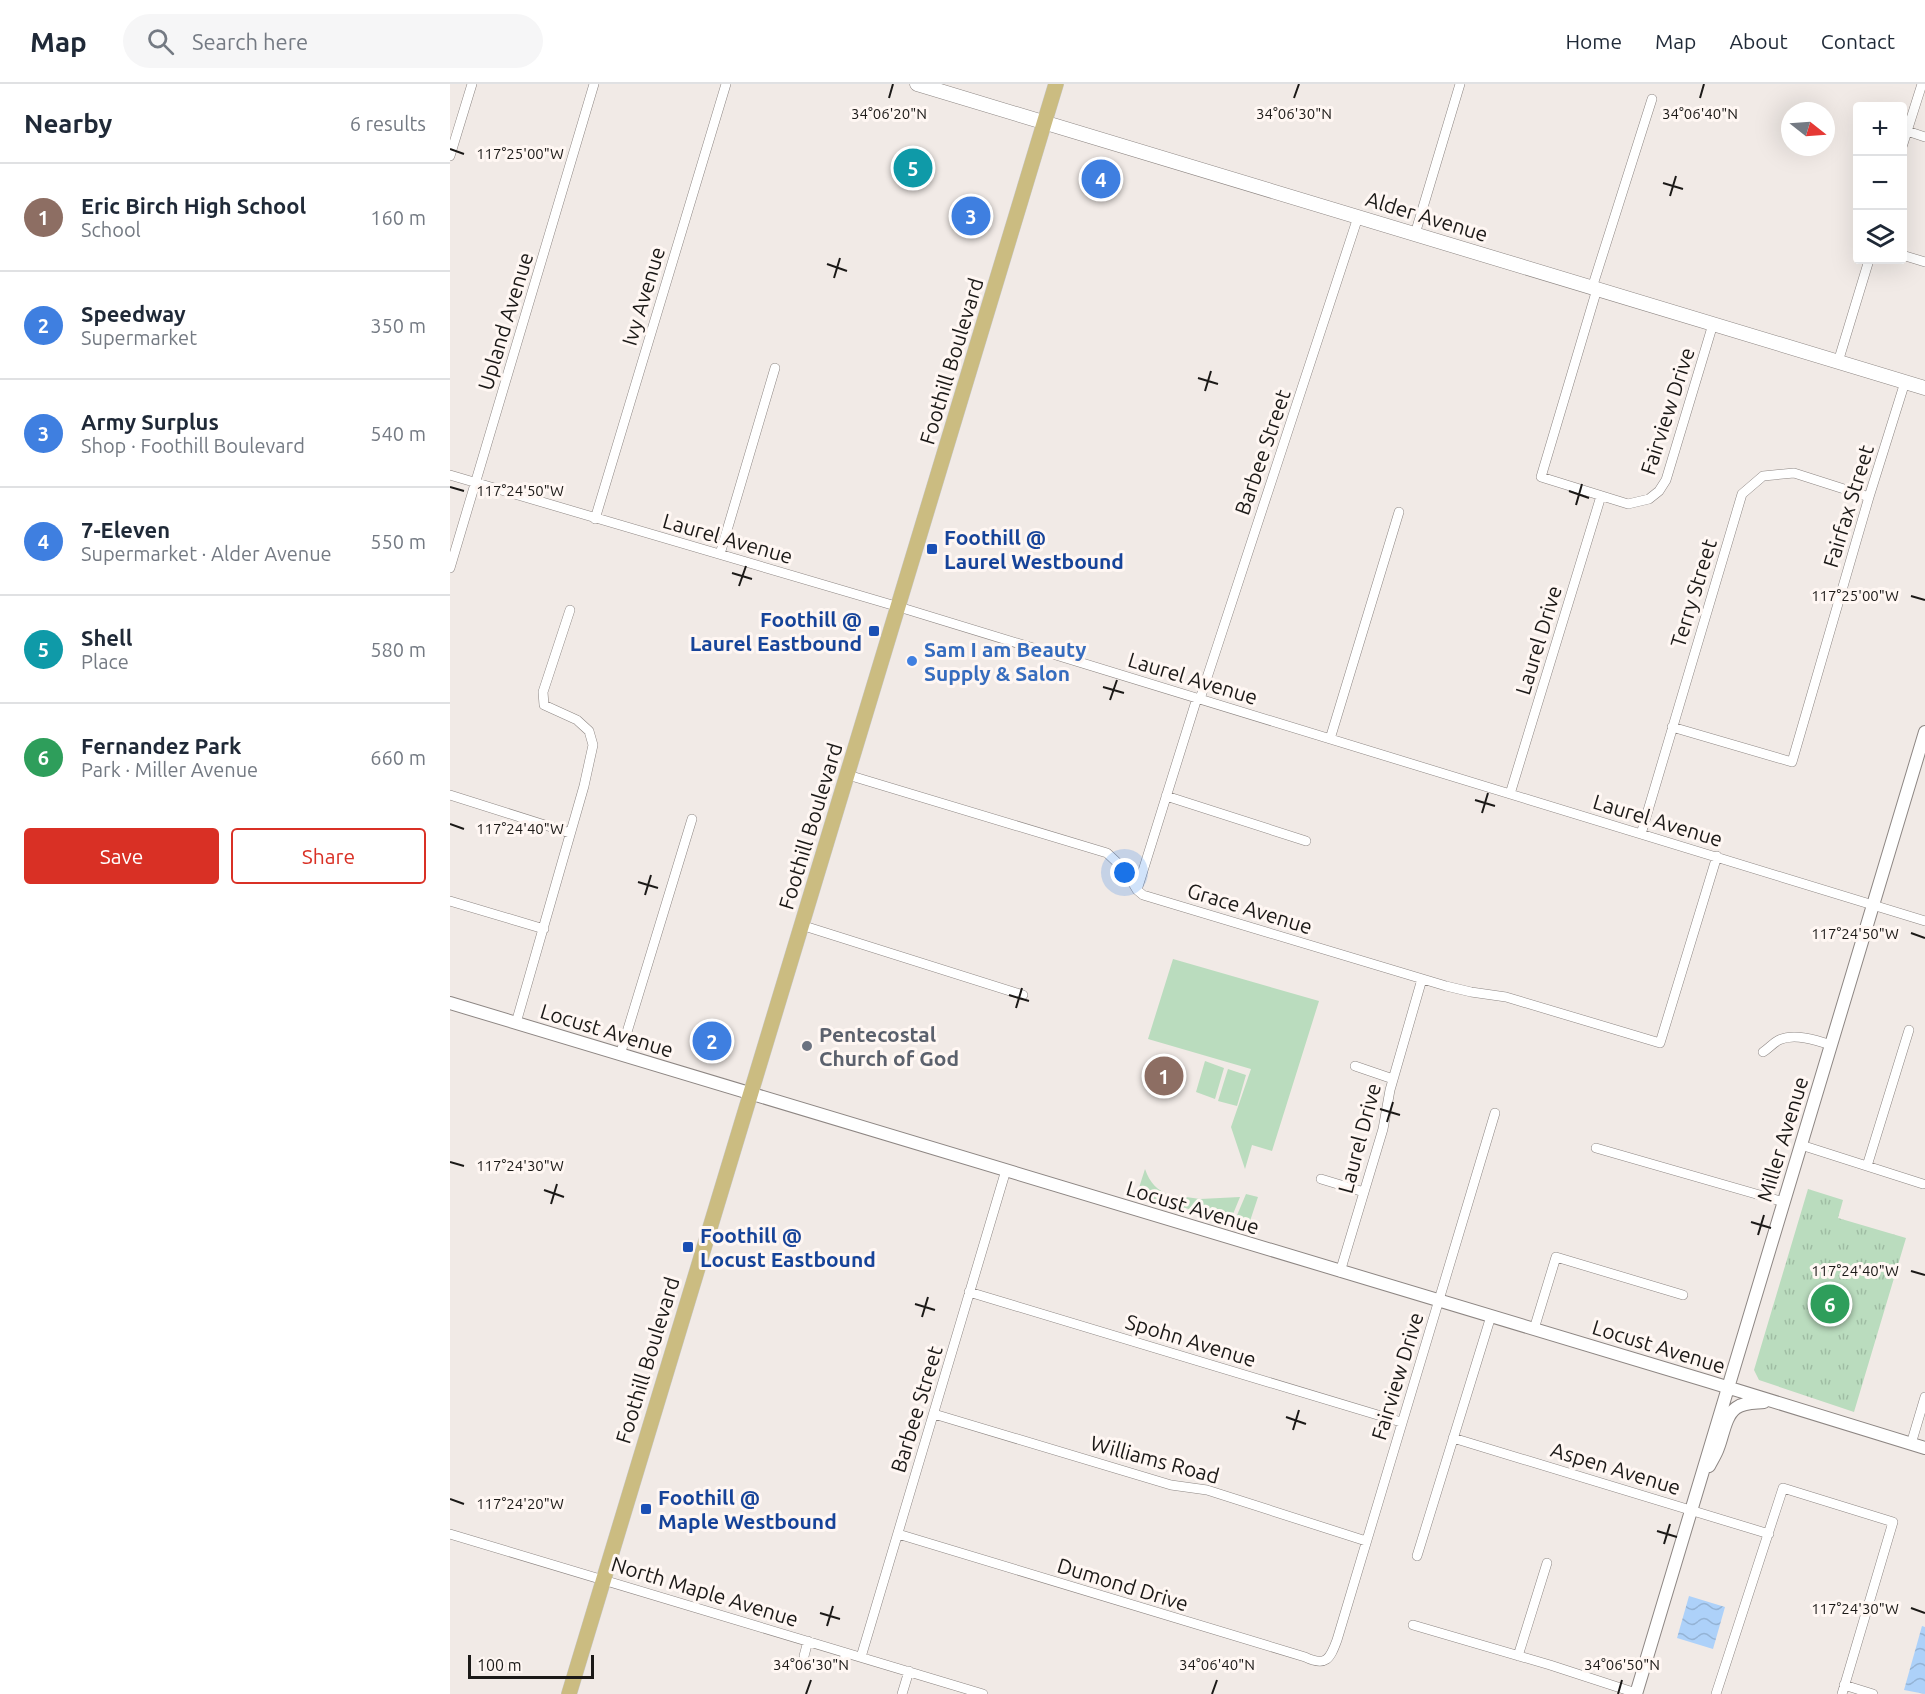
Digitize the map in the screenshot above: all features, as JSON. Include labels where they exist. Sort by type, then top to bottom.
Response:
[{"type":"main road","name":"Alder Avenue","points":[[917,84],[1925,388]]},
{"type":"main road","name":"Foothill Boulevard","points":[[569,1694],[1056,84]]},
{"type":"street","points":[[450,156],[472,84]]},
{"type":"street","name":"Upland Avenue","points":[[450,568],[594,84]]},
{"type":"street","name":"Ivy Avenue","points":[[595,519],[726,84]]},
{"type":"street","points":[[1415,234],[1460,84]]},
{"type":"street","points":[[1922,84],[1907,130],[1925,137]]},
{"type":"street","points":[[1595,288],[1652,99]]},
{"type":"street","name":"Barbee Street","points":[[1137,890],[1358,217]]},
{"type":"street","points":[[1907,257],[1925,262]]},
{"type":"street","points":[[1838,362],[1868,264]]},
{"type":"street","name":"Fairview Drive","points":[[1595,288],[1541,477],[1601,496],[1628,504],[1649,499],[1659,491],[1666,480],[1713,324]]},
{"type":"street","points":[[720,554],[774,368]]},
{"type":"street","name":"Fairfax Street","points":[[1672,727],[1792,762],[1905,382]]},
{"type":"street","name":"Terry Street","points":[[1641,834],[1742,494],[1763,476],[1794,473],[1869,497]]},
{"type":"street","name":"Laurel Avenue","points":[[450,475],[899,607],[1925,921]]},
{"type":"street","name":"Laurel Drive","points":[[1510,794],[1601,496]]},
{"type":"street","points":[[1330,739],[1399,512]]},
{"type":"street","points":[[516,1023],[584,786],[593,746],[589,731],[577,720],[544,705],[543,692],[570,610]]},
{"type":"street","name":"Miller Avenue","points":[[1636,1694],[1925,732]]},
{"type":"street","points":[[848,775],[1107,853],[1125,870],[1137,890]]},
{"type":"street","points":[[450,795],[570,833]]},
{"type":"street","points":[[1166,796],[1306,841]]},
{"type":"street","points":[[620,1055],[692,819]]},
{"type":"street","name":"Grace Avenue","points":[[1137,890],[1143,895],[1422,979],[1460,990],[1506,997],[1660,1043],[1717,856]]},
{"type":"street","points":[[450,901],[544,929]]},
{"type":"street","points":[[801,925],[1023,995]]},
{"type":"street","name":"Laurel Drive","points":[[1340,1272],[1383,1130],[1393,1078],[1422,979]]},
{"type":"street","name":"Locust Avenue","points":[[450,1003],[1925,1448]]},
{"type":"street","points":[[1867,1166],[1909,1030]]},
{"type":"street","points":[[1763,1053],[1779,1040],[1794,1038],[1810,1039],[1831,1045]]},
{"type":"street","points":[[1355,1066],[1393,1078]]},
{"type":"street","name":"Fairview Drive","points":[[1334,1650],[1495,1113]]},
{"type":"street","points":[[1801,1145],[1923,1184]]},
{"type":"street","points":[[1596,1148],[1784,1202]]},
{"type":"street","name":"Barbee Street","points":[[861,1657],[1006,1170]]},
{"type":"street","points":[[1322,1179],[1364,1192]]},
{"type":"street","points":[[1534,1329],[1556,1257],[1683,1295]]},
{"type":"street","name":"Spohn Avenue","points":[[969,1292],[1401,1422]]},
{"type":"street","points":[[1417,1556],[1491,1316]]},
{"type":"street","points":[[1911,1444],[1925,1398]]},
{"type":"street","points":[[1698,1485],[1718,1451],[1732,1412],[1747,1404],[1774,1402]]},
{"type":"street","name":"Williams Road","points":[[934,1414],[1171,1485],[1207,1490],[1366,1541]]},
{"type":"street","name":"Aspen Avenue","points":[[1453,1438],[1769,1534]]},
{"type":"street","points":[[1716,1694],[1783,1488],[1893,1522],[1843,1690],[1873,1694]]},
{"type":"street","name":"North Maple Avenue","points":[[450,1533],[984,1694]]},
{"type":"street","name":"Dumond Drive","points":[[898,1534],[1305,1657],[1315,1662],[1326,1660],[1334,1650]]},
{"type":"street","points":[[1518,1656],[1546,1563]]},
{"type":"street","points":[[1413,1625],[1636,1694]]},
{"type":"street","points":[[804,1656],[808,1641]]},
{"type":"street","points":[[842,1666],[846,1653]]},
{"type":"street","points":[[902,1694],[909,1671]]},
{"type":"green space","points":[[1173,959],[1319,1001],[1272,1151],[1252,1145],[1245,1169],[1231,1127],[1251,1069],[1148,1039]]},
{"type":"green space","points":[[1205,1061],[1224,1068],[1215,1099],[1196,1092]]},
{"type":"green space","points":[[1228,1069],[1246,1075],[1237,1106],[1218,1101]]},
{"type":"green space","points":[[1145,1169],[1155,1186],[1171,1195],[1168,1203],[1137,1194]]},
{"type":"green space","points":[[1808,1189],[1843,1200],[1838,1218],[1906,1238],[1854,1412],[1759,1380],[1754,1370]]},
{"type":"green space","points":[[1246,1194],[1258,1197],[1249,1224],[1235,1220]]},
{"type":"green space","points":[[1179,1196],[1200,1199],[1240,1197],[1231,1219],[1172,1205]]},
{"type":"water","points":[[1689,1596],[1725,1607],[1713,1649],[1677,1638]]},
{"type":"water","points":[[1922,1626],[1925,1627],[1925,1694],[1904,1690]]},
{"type":"place","name":"Shell","points":[[913,168]]},
{"type":"place","name":"7-Eleven","points":[[1101,179]]},
{"type":"place","name":"Army Surplus","points":[[971,216]]},
{"type":"place","name":"Foothill @ Laurel Westbound","points":[[932,549]]},
{"type":"place","name":"Foothill @ Laurel Eastbound","points":[[874,631]]},
{"type":"place","name":"Sam I am Beauty Supply & Salon","points":[[912,661]]},
{"type":"place","name":"Speedway","points":[[712,1041]]},
{"type":"place","name":"Pentecostal Church of God","points":[[807,1046]]},
{"type":"place","name":"Eric Birch High School","points":[[1164,1076]]},
{"type":"place","name":"Foothill @ Locust Eastbound","points":[[688,1247]]},
{"type":"place","name":"Fernandez Park","points":[[1830,1304]]},
{"type":"place","name":"Foothill @ Maple Westbound","points":[[646,1509]]}]
